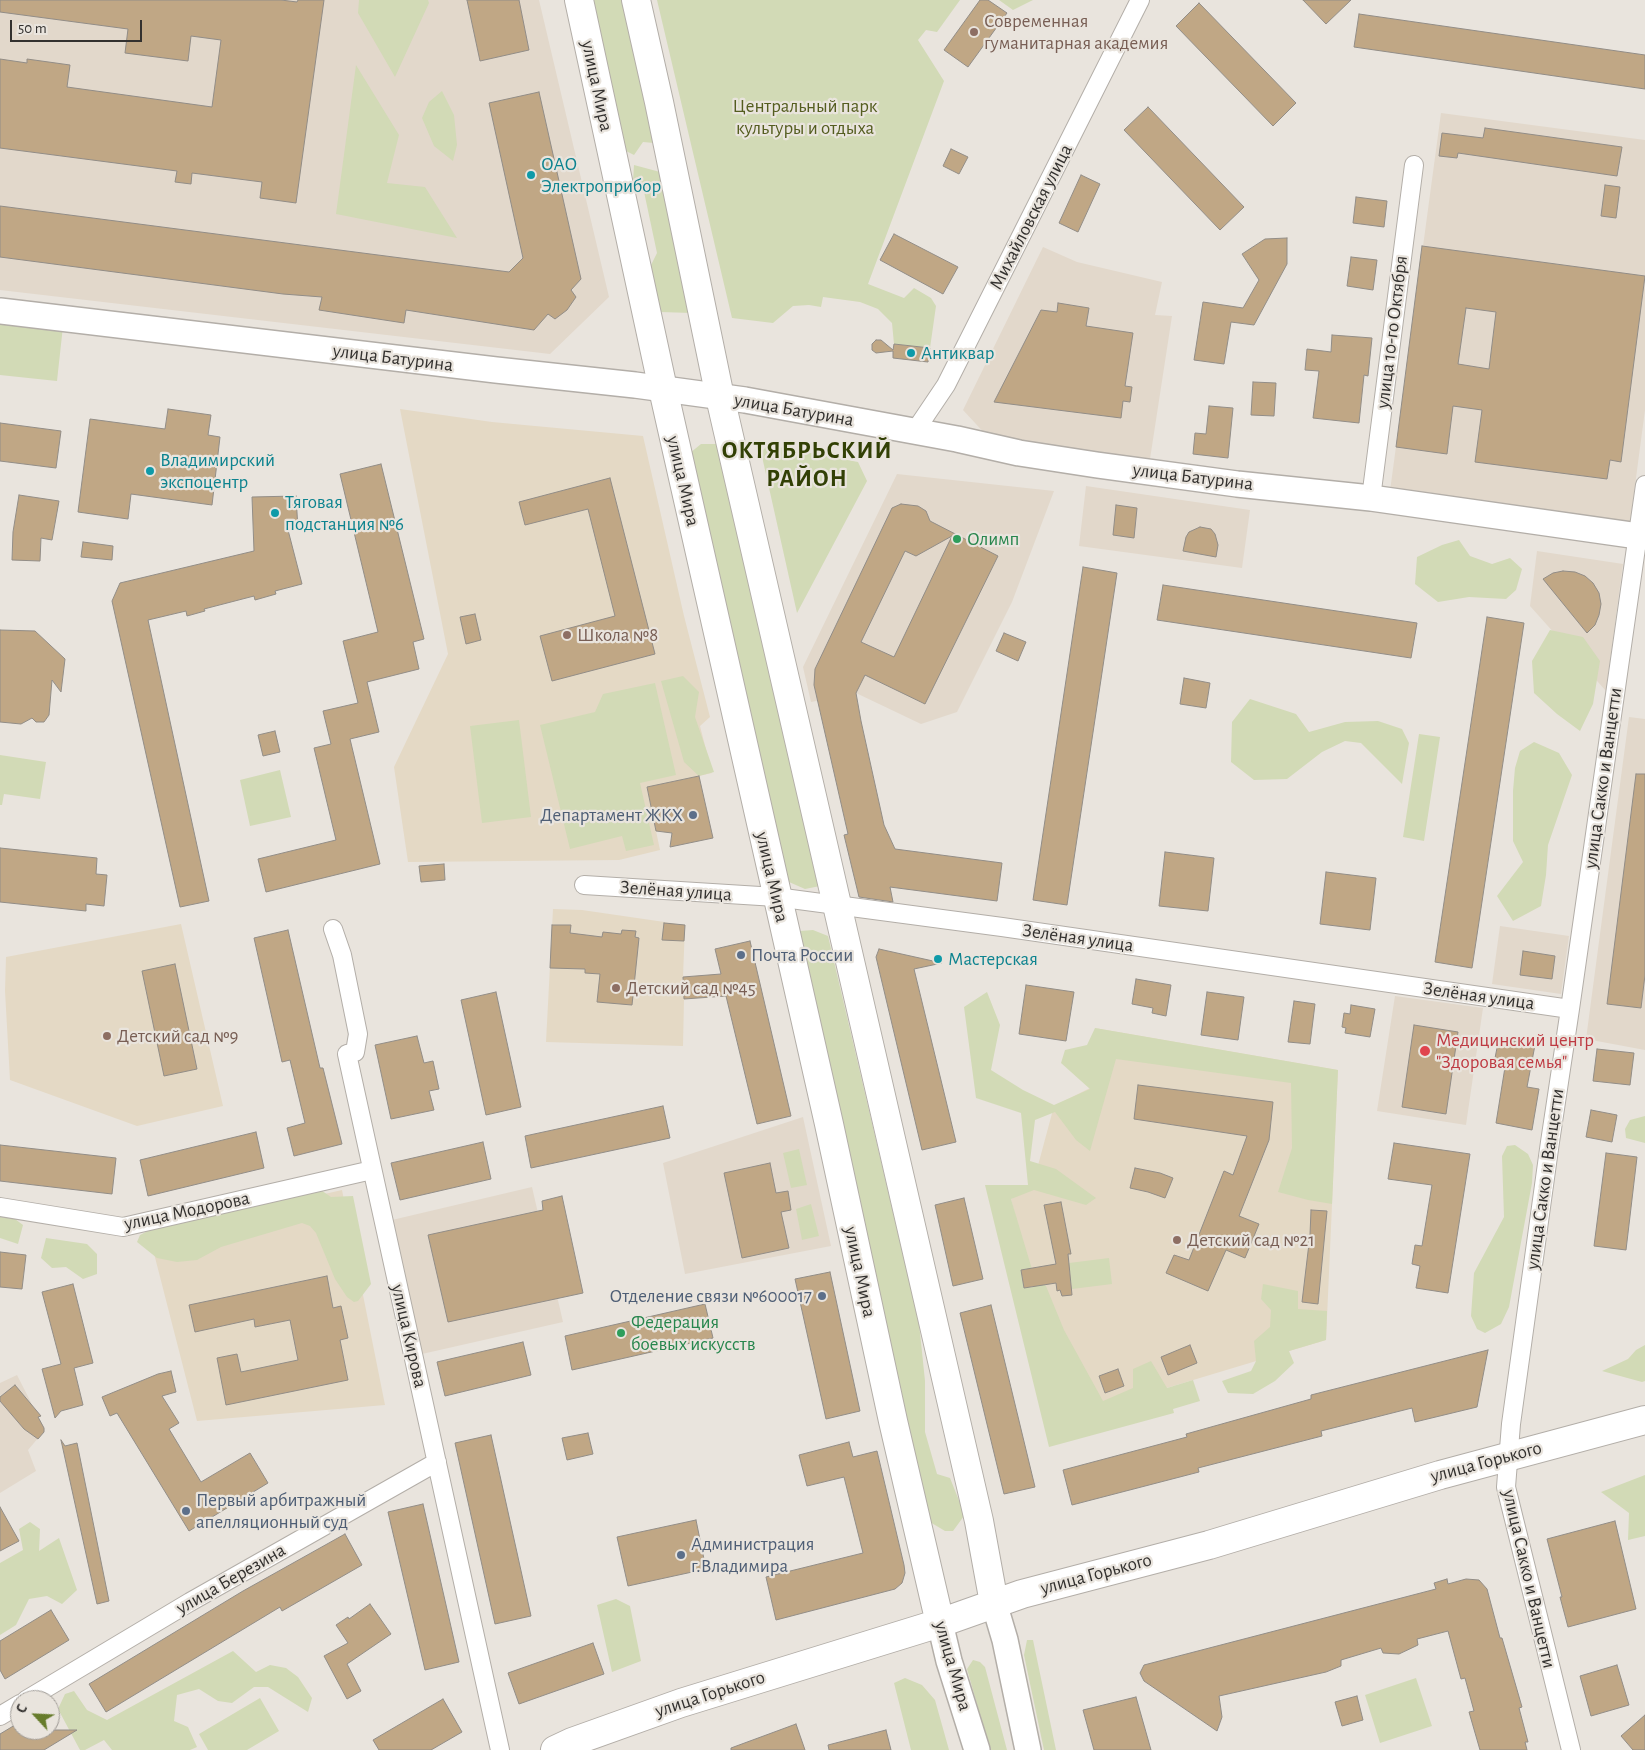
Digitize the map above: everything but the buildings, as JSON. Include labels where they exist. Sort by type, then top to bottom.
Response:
[{"type":"main road","name":"улица Мира","points":[[579,0],[662,389],[840,1177],[893,1422],[949,1660],[977,1750]]},
{"type":"main road","points":[[636,0],[720,397],[979,1521],[994,1603],[1005,1640],[1028,1750]]},
{"type":"main road","name":"улица Батурина","points":[[0,311],[662,389],[720,397],[915,431],[1019,453],[1088,464],[1237,484],[1370,498],[1641,536]]},
{"type":"main road","name":"улица Горького","points":[[555,1750],[572,1742],[681,1703],[940,1623],[1022,1594],[1209,1545],[1440,1474],[1645,1420]]},
{"type":"street","name":"Михайловская улица","points":[[915,431],[946,384],[1019,244],[1033,212],[1140,0]]},
{"type":"street","name":"улица 10-го Октября","points":[[1370,498],[1414,165]]},
{"type":"street","name":"улица Сакко и Ванцетти","points":[[1571,1750],[1506,1487],[1522,1345],[1550,1142],[1641,536],[1645,485]]},
{"type":"street","name":"Зелёная улица","points":[[584,885],[776,898],[1002,928],[1570,1009]]},
{"type":"street","name":"улица Кирова","points":[[333,929],[342,955],[358,1034],[355,1052],[347,1054],[500,1750]]},
{"type":"street","name":"улица Модорова","points":[[0,1208],[123,1227],[372,1170]]},
{"type":"street","name":"улица Березина","points":[[43,1690],[190,1602],[437,1462]]},
{"type":"shaded area","points":[[0,0],[539,0],[609,297],[550,354],[0,290]]},
{"type":"shaded area","points":[[1441,113],[1645,140],[1645,410],[1630,523],[1390,491]]},
{"type":"shaded area","points":[[1043,247],[1077,262],[1162,282],[1155,315],[1172,316],[1150,459],[988,437],[963,410]]},
{"type":"shaded area","name":"Школа №8","points":[[400,409],[492,422],[643,436],[684,616],[710,717],[700,726],[712,773],[647,788],[660,850],[619,860],[408,862],[394,767],[448,654]]},
{"type":"shaded area","points":[[897,474],[1054,491],[1012,602],[957,712],[921,724],[856,693],[811,702],[803,667]]},
{"type":"shaded area","points":[[1086,486],[1250,510],[1242,568],[1079,546]]},
{"type":"shaded area","points":[[1537,551],[1623,564],[1606,691],[1530,606]]},
{"type":"shaded area","points":[[1629,717],[1645,719],[1645,1050],[1586,1039]]},
{"type":"shaded area","name":"Детский сад №45","points":[[553,909],[582,910],[685,925],[683,1046],[546,1042]]},
{"type":"shaded area","name":"Детский сад №9","points":[[181,924],[223,1106],[137,1126],[10,1080],[5,991],[6,957]]},
{"type":"shaded area","points":[[1500,926],[1569,936],[1561,994],[1492,984]]},
{"type":"shaded area","points":[[1395,996],[1483,1008],[1466,1125],[1377,1111]]},
{"type":"shaded area","name":"Детский сад №21","points":[[1095,1028],[1338,1070],[1326,1340],[1067,1418],[1011,1199],[1033,1184],[1054,1106],[1090,1088]]},
{"type":"shaded area","points":[[803,1117],[831,1246],[685,1274],[663,1163]]},
{"type":"shaded area","points":[[532,1187],[563,1322],[422,1354],[392,1220]]},
{"type":"shaded area","points":[[342,1190],[385,1405],[197,1421],[149,1234]]},
{"type":"shaded area","points":[[17,1375],[45,1430],[28,1450],[36,1471],[0,1493],[0,1383]]},
{"type":"green space","points":[[359,0],[428,0],[429,3],[395,77],[358,13]]},
{"type":"green space","points":[[591,0],[622,0],[654,143],[643,142],[634,155],[624,150]]},
{"type":"green space","name":"Центральный парк культуры и отдыха","points":[[657,0],[960,0],[937,32],[926,30],[918,40],[944,81],[868,284],[904,298],[914,288],[931,298],[936,306],[930,348],[894,344],[892,323],[878,309],[860,302],[823,297],[821,307],[809,305],[793,306],[773,323],[732,318]]},
{"type":"green space","points":[[999,0],[1033,0],[1013,10]]},
{"type":"green space","points":[[356,65],[399,135],[387,183],[425,187],[457,238],[336,214]]},
{"type":"green space","points":[[442,91],[454,115],[457,145],[453,161],[434,146],[422,118],[429,102]]},
{"type":"green space","points":[[634,165],[660,172],[692,313],[660,312],[650,267],[657,253],[643,187],[633,181]]},
{"type":"green space","points":[[0,319],[63,326],[57,381],[0,375]]},
{"type":"green space","points":[[701,444],[718,444],[820,886],[805,889],[789,882],[690,453]]},
{"type":"green space","points":[[768,445],[858,462],[867,481],[797,613],[761,452]]},
{"type":"green space","points":[[1459,540],[1470,556],[1492,564],[1510,558],[1522,569],[1516,590],[1506,599],[1469,597],[1438,602],[1415,584],[1417,557],[1442,545]]},
{"type":"green space","points":[[1550,630],[1583,637],[1600,661],[1593,704],[1580,731],[1557,714],[1534,693],[1532,661]]},
{"type":"green space","points":[[683,676],[699,692],[695,717],[714,772],[699,776],[684,762],[661,681]]},
{"type":"green space","points":[[655,683],[676,775],[640,783],[654,845],[626,851],[622,836],[570,849],[540,725],[595,712],[603,694]]},
{"type":"green space","points":[[1250,699],[1296,714],[1309,732],[1345,722],[1378,721],[1402,729],[1409,743],[1402,784],[1361,743],[1345,741],[1322,752],[1287,779],[1254,780],[1231,762],[1232,722]]},
{"type":"green space","points":[[519,720],[531,817],[482,823],[470,726]]},
{"type":"green space","points":[[1419,734],[1440,737],[1424,841],[1403,837]]},
{"type":"green space","points":[[1534,742],[1559,753],[1572,775],[1548,845],[1541,906],[1513,921],[1497,896],[1523,862],[1513,841],[1515,768],[1520,751]]},
{"type":"green space","points":[[0,755],[46,762],[40,799],[4,794],[2,805],[0,805]]},
{"type":"green space","points":[[280,770],[291,817],[250,826],[240,780]]},
{"type":"green space","points":[[813,930],[828,936],[919,1323],[925,1381],[925,1432],[937,1474],[950,1478],[964,1516],[953,1531],[945,1531],[930,1522],[800,931]]},
{"type":"green space","points":[[987,992],[1000,1025],[991,1070],[1023,1090],[1054,1105],[1090,1089],[1061,1063],[1065,1050],[1087,1045],[1095,1028],[1338,1070],[1332,1204],[1278,1192],[1292,1148],[1291,1083],[1116,1059],[1090,1151],[1076,1140],[1055,1112],[1035,1120],[1030,1161],[1056,1169],[1096,1198],[1086,1205],[1034,1190],[1011,1199],[1034,1276],[1046,1286],[1064,1330],[1103,1401],[1133,1388],[1133,1369],[1151,1361],[1167,1388],[1193,1380],[1200,1401],[1173,1409],[1174,1413],[1049,1447],[985,1185],[1028,1185],[1021,1113],[976,1098],[964,1007]],"holes":[[[1030,1269],[1033,1287],[1024,1288],[1021,1270]]]},
{"type":"green space","points":[[1645,1116],[1645,1143],[1626,1138],[1625,1129],[1630,1120]]},
{"type":"green space","points":[[1515,1145],[1528,1154],[1533,1165],[1532,1183],[1509,1307],[1501,1324],[1485,1333],[1477,1329],[1471,1316],[1474,1273],[1504,1217],[1502,1156],[1507,1146]]},
{"type":"green space","points":[[799,1149],[807,1185],[791,1188],[783,1153]]},
{"type":"green space","points":[[315,1186],[331,1197],[353,1196],[371,1284],[358,1301],[354,1302],[347,1297],[335,1279],[316,1233],[310,1226],[302,1223],[221,1247],[197,1260],[177,1262],[157,1258],[137,1242],[140,1235],[161,1224]]},
{"type":"green space","points":[[811,1204],[819,1236],[802,1240],[796,1209]]},
{"type":"green space","points":[[0,1217],[15,1219],[23,1225],[18,1244],[0,1238]]},
{"type":"green space","points":[[46,1238],[87,1244],[97,1254],[97,1274],[83,1279],[66,1267],[52,1268],[41,1258]]},
{"type":"green space","points":[[1109,1258],[1112,1284],[1072,1289],[1069,1263]]},
{"type":"green space","points":[[1263,1284],[1298,1291],[1298,1309],[1327,1311],[1326,1340],[1289,1351],[1294,1363],[1275,1381],[1253,1394],[1228,1393],[1222,1381],[1251,1371],[1256,1361],[1254,1341],[1270,1327],[1271,1310],[1261,1299]]},
{"type":"green space","points":[[1645,1345],[1645,1381],[1642,1382],[1602,1371],[1628,1359],[1636,1350]]},
{"type":"green space","points":[[1645,1475],[1645,1536],[1628,1540],[1629,1513],[1601,1492]]},
{"type":"green space","points":[[30,1522],[40,1529],[39,1551],[59,1538],[77,1590],[62,1604],[47,1596],[29,1599],[16,1625],[0,1635],[0,1563],[23,1550],[19,1529]]},
{"type":"green space","points":[[616,1599],[630,1606],[641,1661],[612,1672],[597,1605]]},
{"type":"green space","points":[[1027,1640],[1033,1640],[1056,1750],[1044,1750],[1024,1655]]},
{"type":"green space","points":[[233,1651],[256,1672],[270,1665],[286,1668],[298,1677],[312,1698],[308,1712],[268,1687],[254,1687],[232,1703],[218,1701],[199,1689],[177,1695],[174,1721],[188,1727],[197,1747],[190,1750],[112,1750],[104,1740],[85,1750],[80,1750],[60,1713],[60,1705],[65,1694],[74,1691],[87,1710],[107,1720]]},
{"type":"green space","points":[[973,1660],[980,1662],[985,1667],[1007,1750],[990,1750],[967,1669]]},
{"type":"green space","points":[[905,1678],[922,1685],[935,1700],[949,1750],[911,1750],[894,1683]]},
{"type":"green space","points":[[1416,1678],[1432,1726],[1380,1743],[1365,1695]]},
{"type":"green space","points":[[260,1698],[279,1731],[247,1750],[208,1750],[199,1734]]},
{"type":"place","name":"Современная гуманитарная академия","points":[[974,32]]},
{"type":"place","name":"ОАО Электроприбор","points":[[531,175]]},
{"type":"place","name":"Антиквар","points":[[911,353]]},
{"type":"place","name":"Владимирский экспоцентр","points":[[150,471]]},
{"type":"place","name":"Тяговая подстанция №6","points":[[275,513]]},
{"type":"place","name":"Олимп","points":[[957,539]]},
{"type":"place","name":"Школа №8","points":[[567,635]]},
{"type":"place","name":"Департамент ЖКХ","points":[[693,815]]},
{"type":"place","name":"Почта России","points":[[741,955]]},
{"type":"place","name":"Мастерская","points":[[938,959]]},
{"type":"place","name":"Детский сад №45","points":[[616,988]]},
{"type":"place","name":"Детский сад №9","points":[[107,1036]]},
{"type":"place","name":"Медицинский центр \"Здоровая семья\"","points":[[1425,1051]]},
{"type":"place","name":"Детский сад №21","points":[[1177,1240]]},
{"type":"place","name":"Отделение связи №600017","points":[[822,1296]]},
{"type":"place","name":"Федерация боевых искусств","points":[[621,1333]]},
{"type":"place","name":"Первый арбитражный апелляционный суд","points":[[186,1511]]},
{"type":"place","name":"Администрация г.Владимира","points":[[681,1555]]},
{"type":"district","name":"ОКТЯБРЬСКИЙ РАЙОН","points":[[807,465]]}]
